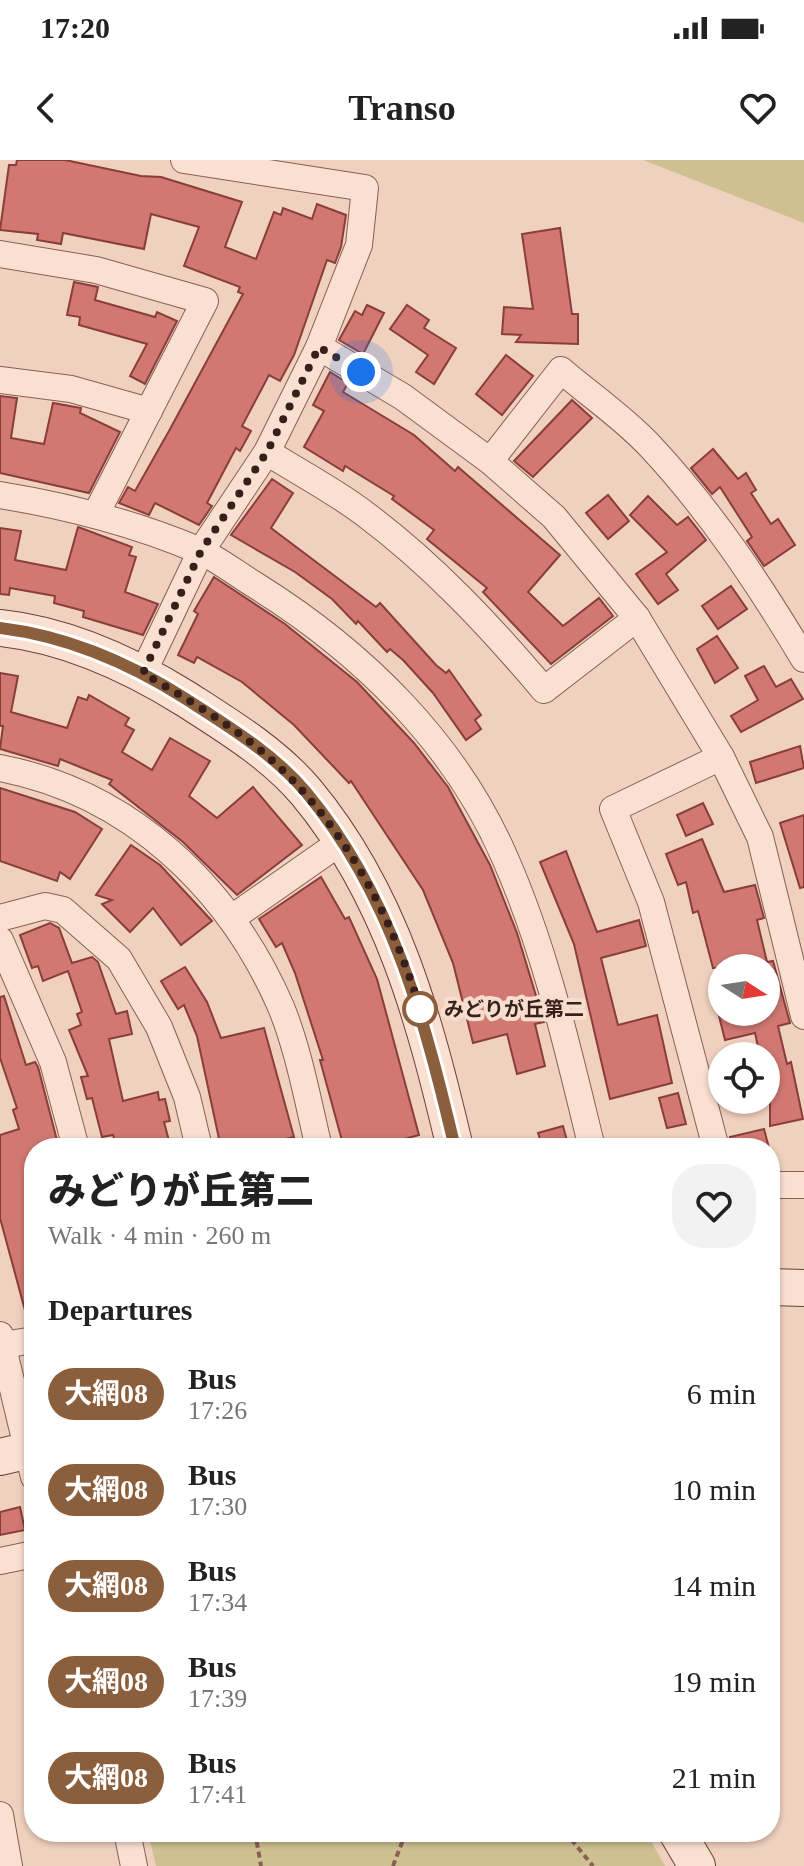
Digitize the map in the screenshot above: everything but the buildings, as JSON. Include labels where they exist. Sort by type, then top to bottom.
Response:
[{"type":"street","points":[[143,673],[201,551],[267,452],[319,347],[359,245],[365,188],[184,160]]},
{"type":"street","points":[[0,254],[96,270],[205,301],[96,514]]},
{"type":"street","points":[[319,347],[403,397],[490,461],[554,517],[637,618],[721,757],[760,837],[804,1016]]},
{"type":"street","points":[[490,461],[561,370],[648,444],[713,521],[767,596],[804,659]]},
{"type":"street","points":[[0,380],[71,389],[149,411]]},
{"type":"street","points":[[267,452],[365,514],[424,564],[485,621],[544,690],[637,618]]},
{"type":"street","points":[[0,495],[64,505],[201,551],[298,612],[394,693],[453,764],[505,856],[551,979],[590,1138]]},
{"type":"street","points":[[0,628],[80,648],[143,673],[264,753],[305,791],[342,841],[391,931],[411,980],[452,1138]]},
{"type":"street","points":[[713,1138],[651,902],[613,809],[721,757]]},
{"type":"street","points":[[0,768],[93,798],[175,853],[232,918],[281,1008],[316,1138]]},
{"type":"street","points":[[232,918],[342,841]]},
{"type":"street","points":[[0,918],[45,906],[63,910],[119,959],[159,1027],[187,1097],[197,1138]]},
{"type":"street","points":[[0,940],[53,1062],[73,1138]]},
{"type":"street","points":[[780,1185],[804,1185]]},
{"type":"street","points":[[780,1287],[804,1288]]},
{"type":"street","points":[[23,1458],[2,1340],[24,1340]]},
{"type":"street","points":[[0,1561],[24,1556]]},
{"type":"street","points":[[0,1815],[9,1866]]},
{"type":"street","points":[[129,1842],[134,1866]]},
{"type":"street","points":[[683,1842],[697,1866]]},
{"type":"path","points":[[257,1842],[261,1866]]},
{"type":"path","points":[[393,1866],[402,1842]]},
{"type":"path","points":[[573,1842],[593,1866]]},
{"type":"shaded area","points":[[643,160],[804,160],[804,223]]},
{"type":"shaded area","points":[[150,1842],[652,1842],[665,1866],[156,1866]]},
{"type":"bus line","name":"大網08","points":[[0,628],[80,648],[143,673],[224,723],[264,753],[305,791],[342,841],[391,931],[411,980],[430,1042],[453,1138]]},
{"type":"place","name":"みどりが丘第二","points":[[420,1009]]},
{"type":"route","points":[[361,372],[319,347],[267,452],[201,551],[143,673],[224,723],[264,753],[305,791],[342,841],[391,931],[420,1009]]}]
